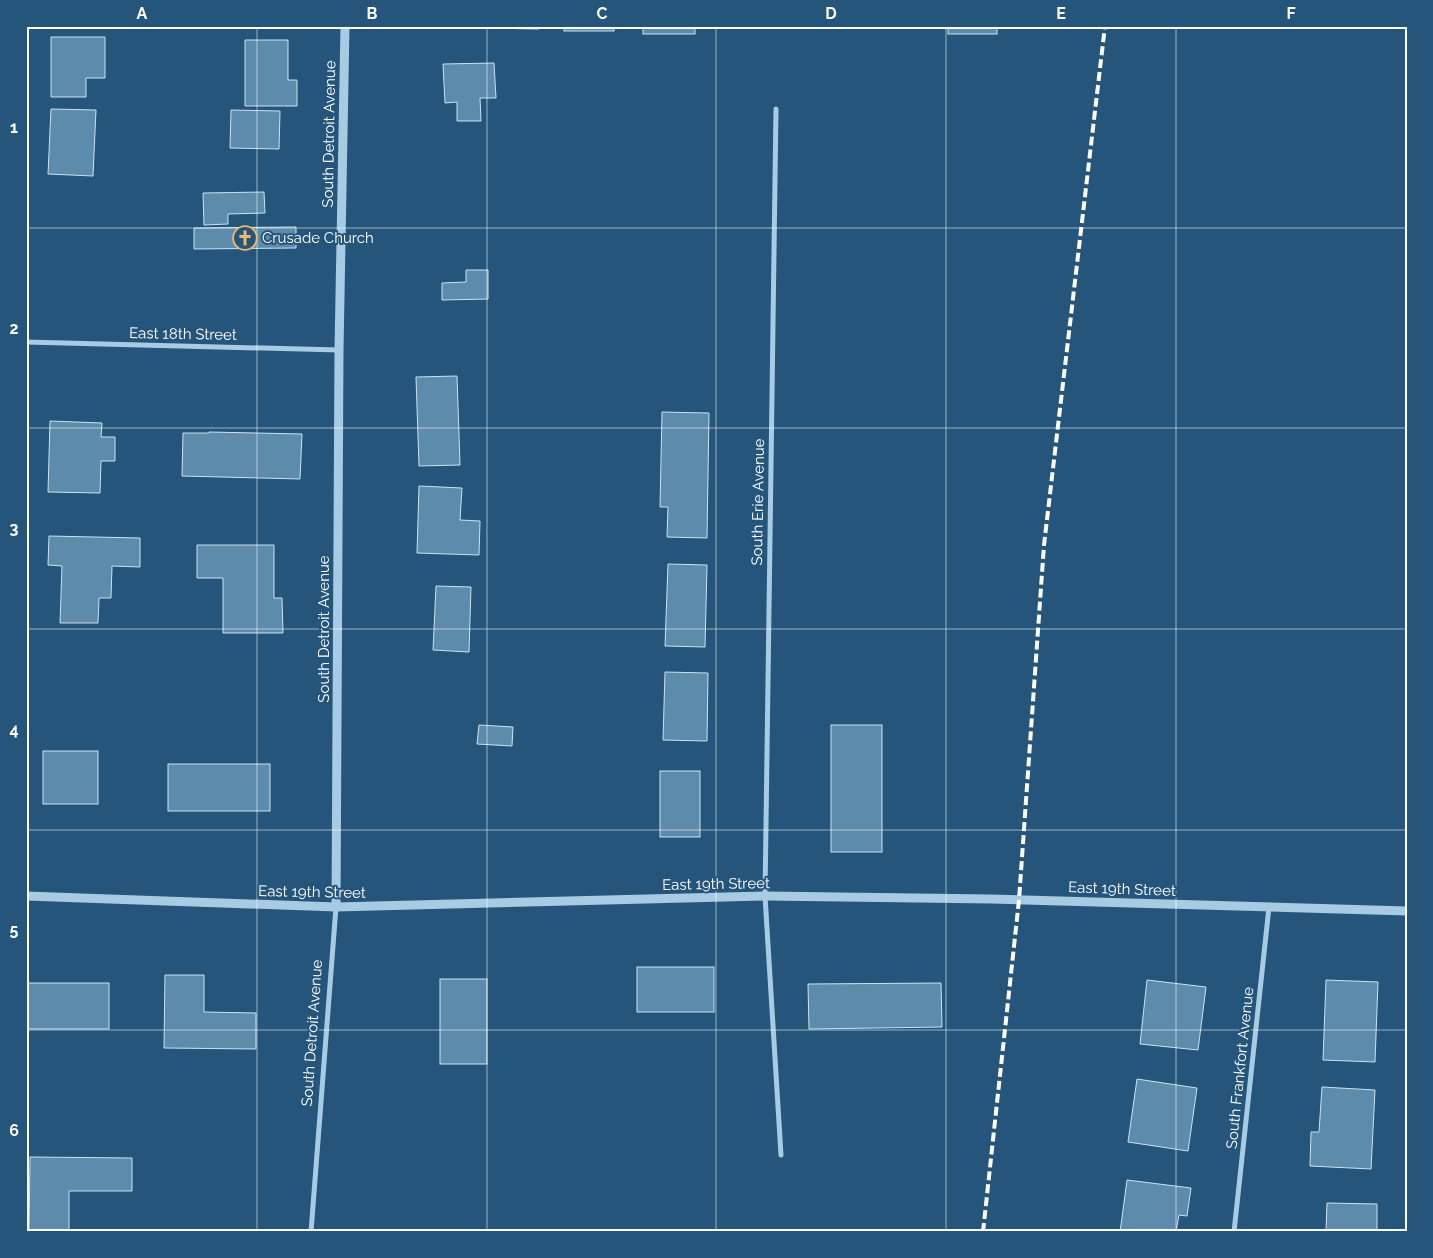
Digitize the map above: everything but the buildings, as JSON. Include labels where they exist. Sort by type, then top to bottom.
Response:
[{"type":"street","name":"South Detroit Avenue","points":[[311,1232],[336,907],[339,350],[345,26]]},
{"type":"street","name":"South Erie Avenue","points":[[776,109],[765,896],[781,1155]]},
{"type":"street","name":"East 18th Street","points":[[26,342],[339,350]]},
{"type":"street","name":"East 19th Street","points":[[26,896],[336,907],[765,896],[992,899],[1407,911]]},
{"type":"street","name":"South Frankfort Avenue","points":[[1234,1232],[1269,907]]},
{"type":"railway","points":[[983,1232],[1019,900],[1044,545],[1105,26]]},
{"type":"place","name":"Crusade Church","points":[[245,238]]}]
